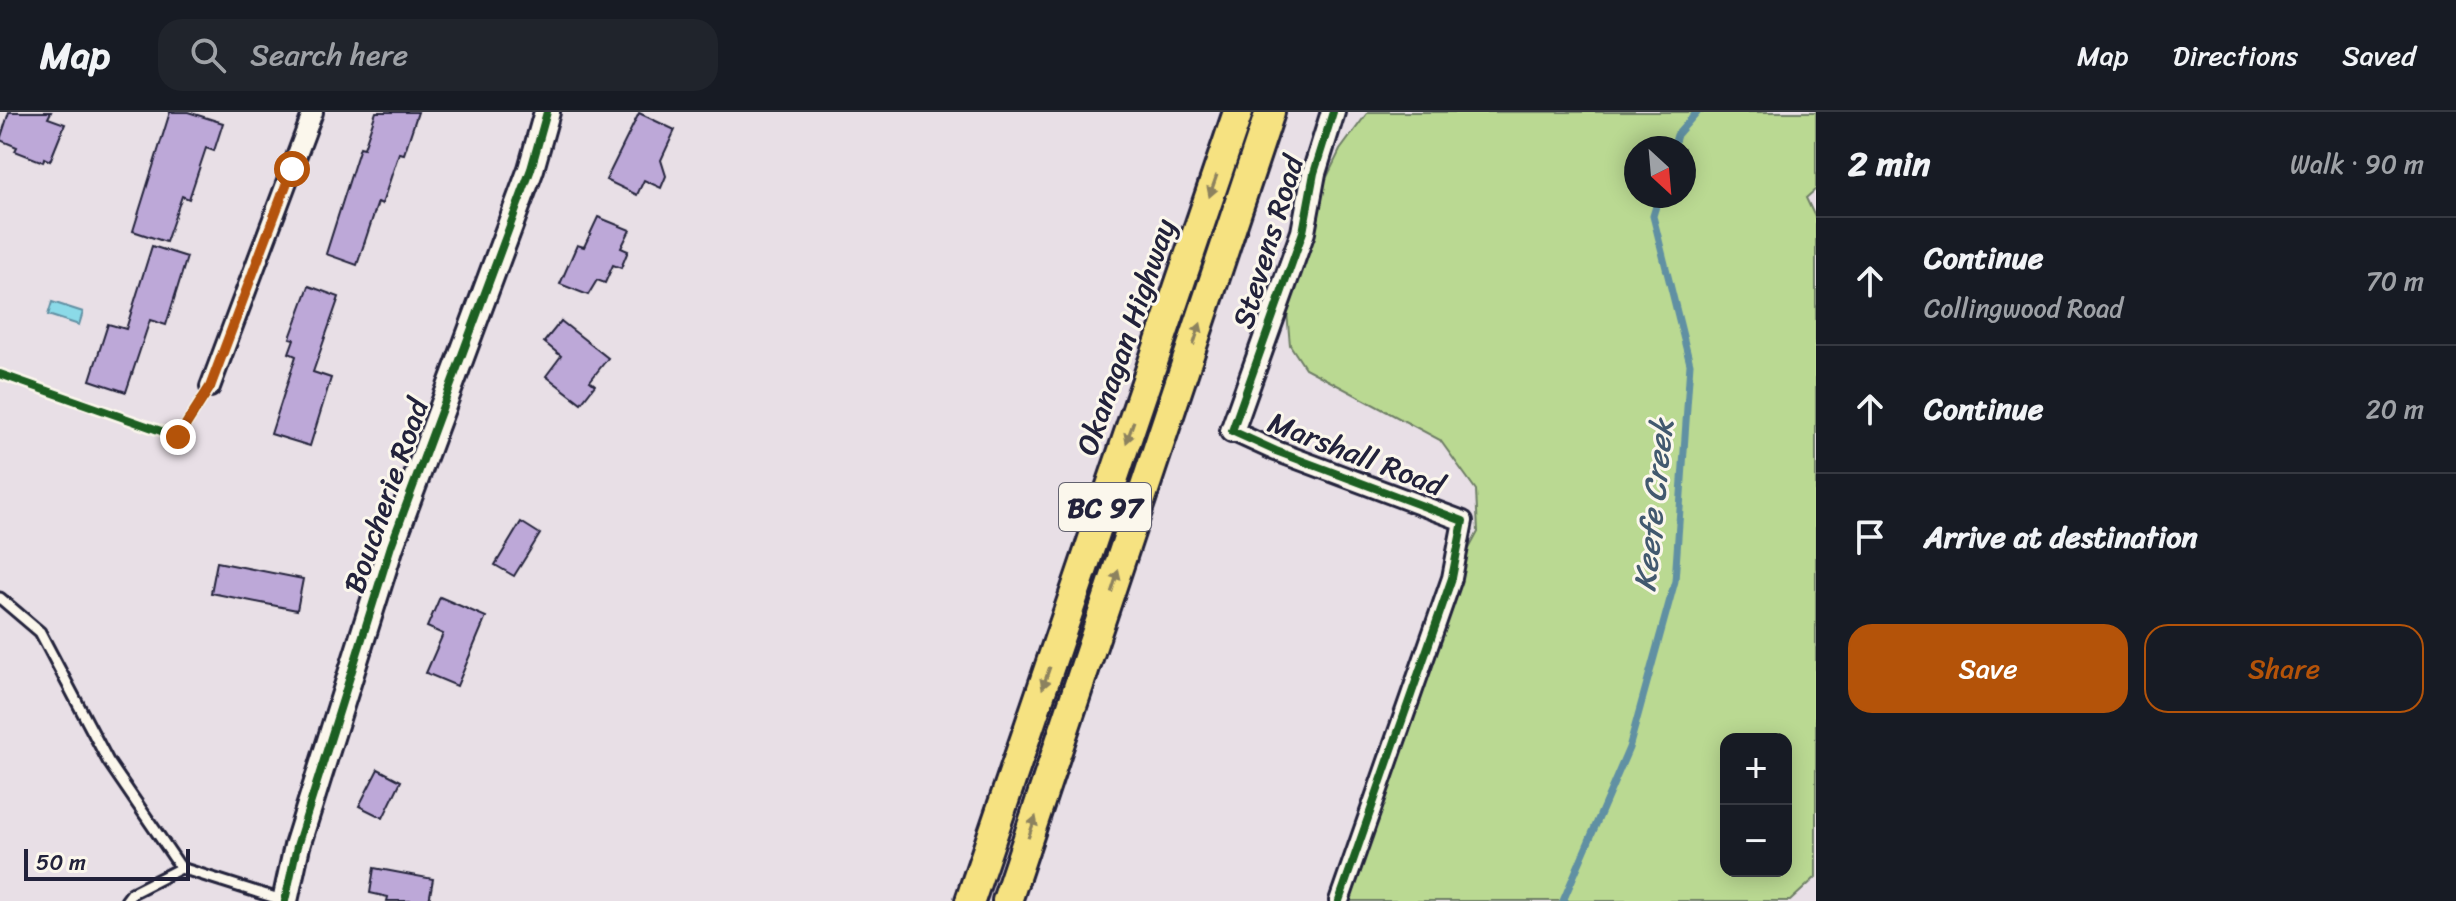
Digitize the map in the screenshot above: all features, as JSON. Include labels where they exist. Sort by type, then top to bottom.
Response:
[{"type":"highway","name":"Okanagan Highway","points":[[970,901],[1238,112]]},
{"type":"highway","name":"BC 97","points":[[1007,901],[1270,112]]},
{"type":"main road","name":"Boucherie Road","points":[[285,901],[297,846],[391,546],[531,169],[547,112]]},
{"type":"street","points":[[210,387],[313,112]]},
{"type":"street","name":"Stevens Road","points":[[1232,431],[1303,232],[1314,173],[1333,112]]},
{"type":"street","name":"Marshall Road","points":[[1232,431],[1276,451],[1463,521],[1452,578],[1339,901]]},
{"type":"lane","points":[[0,598],[40,632],[108,761],[181,868],[285,901]]},
{"type":"lane","points":[[126,901],[132,893],[181,868]]},
{"type":"green space","points":[[1368,112],[1816,112],[1816,189],[1806,198],[1816,219],[1816,877],[1790,901],[1334,901],[1444,595],[1478,532],[1476,490],[1440,440],[1305,368],[1290,345],[1283,268],[1340,150]]},
{"type":"water","points":[[52,302],[83,312],[79,325],[48,315]]},
{"type":"building","points":[[9,112],[51,112],[48,118],[65,124],[50,161],[44,158],[43,162],[15,151],[17,147],[0,140]]},
{"type":"building","points":[[170,112],[188,112],[223,123],[214,151],[206,148],[189,199],[182,196],[166,242],[133,231]]},
{"type":"building","points":[[376,112],[418,112],[404,154],[399,153],[382,204],[378,202],[357,265],[326,254],[360,147],[364,148]]},
{"type":"building","points":[[639,113],[675,130],[661,160],[666,176],[661,188],[644,180],[637,195],[606,180]]},
{"type":"building","points":[[598,217],[630,230],[621,248],[628,251],[621,268],[613,265],[605,283],[597,280],[588,295],[560,284],[577,245],[584,247]]},
{"type":"building","points":[[152,246],[187,257],[166,325],[150,320],[126,392],[90,380],[108,324],[126,329]]},
{"type":"building","points":[[309,286],[339,297],[313,372],[331,378],[310,446],[271,434],[296,356],[289,353],[294,339],[290,338]]},
{"type":"building","points":[[561,321],[608,358],[590,381],[595,385],[581,403],[546,376],[561,356],[544,342]]},
{"type":"building","points":[[521,522],[540,534],[514,576],[495,565]]},
{"type":"building","points":[[217,562],[303,579],[297,610],[211,593]]},
{"type":"building","points":[[440,597],[486,617],[457,686],[426,673],[443,634],[427,627]]},
{"type":"building","points":[[378,769],[401,781],[383,818],[359,806]]},
{"type":"building","points":[[374,868],[433,879],[429,901],[387,901],[388,897],[370,893]]},
{"type":"waterway","name":"Keefe Creek","points":[[1677,136],[1697,112]]},
{"type":"waterway","name":"Keefe Creek","points":[[1563,901],[1629,748],[1675,581],[1690,364],[1653,216],[1655,208]]},
{"type":"cycle path","points":[[285,901],[297,846],[391,546],[531,169],[547,112]]},
{"type":"cycle path","points":[[1333,112],[1314,173],[1303,232],[1232,431],[1276,451],[1463,521],[1452,578],[1339,901]]},
{"type":"cycle path","points":[[0,374],[178,437],[210,387]]},
{"type":"route","points":[[178,437],[210,387],[292,169]]}]
